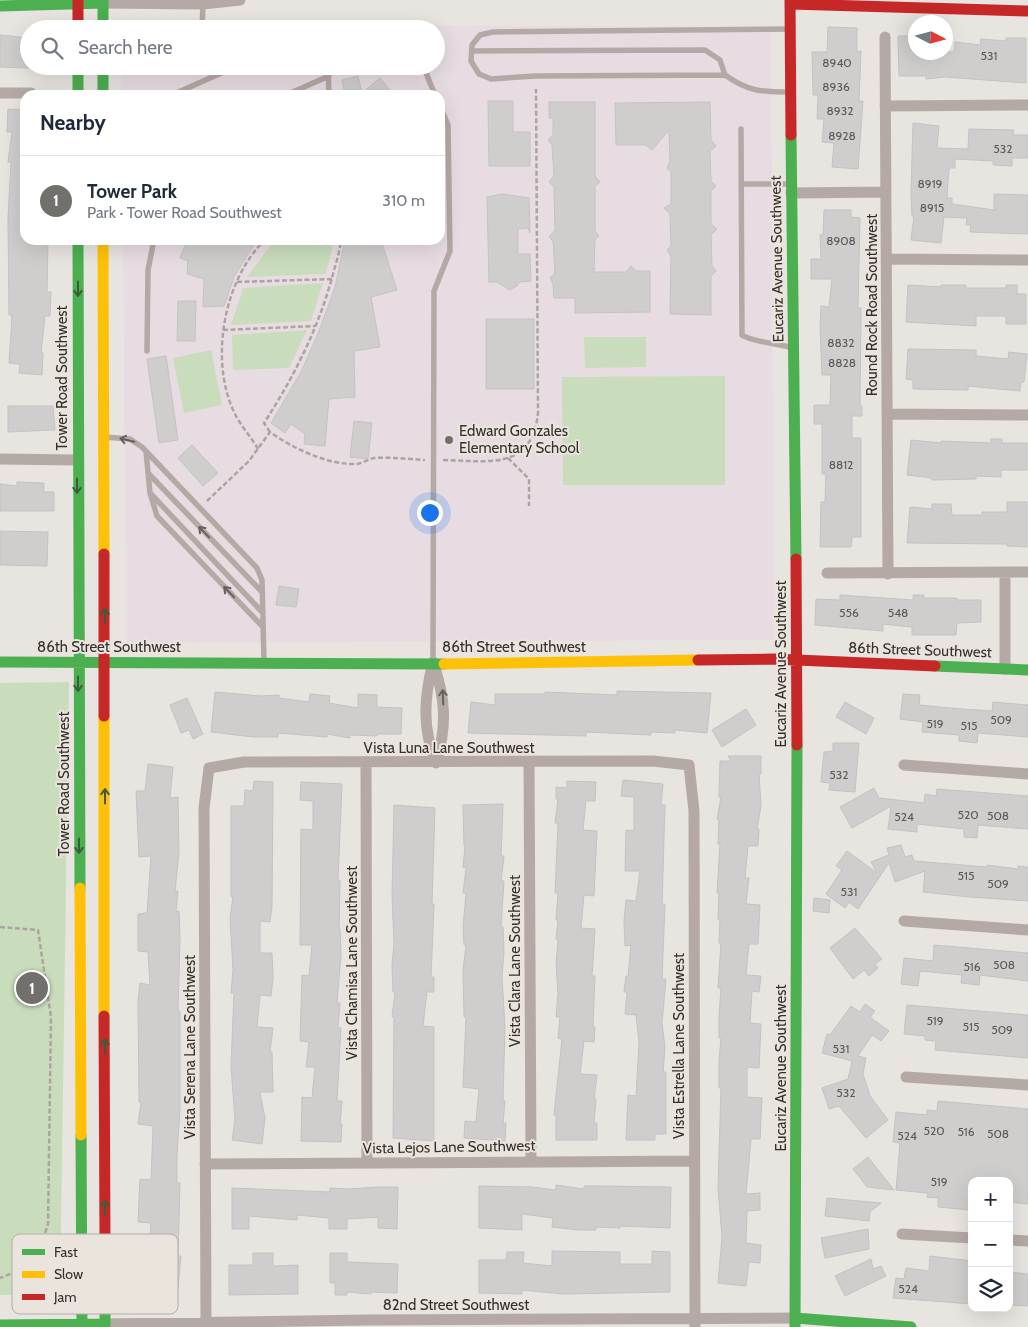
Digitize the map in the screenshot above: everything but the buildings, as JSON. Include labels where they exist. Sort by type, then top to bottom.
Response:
[{"type":"street","points":[[0,6],[78,2],[203,2],[240,0]]},
{"type":"street","points":[[78,2],[78,20]]},
{"type":"street","points":[[103,2],[103,20]]},
{"type":"street","points":[[790,2],[1028,11]]},
{"type":"street","name":"Eucariz Avenue Southwest","points":[[790,2],[797,660],[795,1323]]},
{"type":"street","name":"Round Rock Road Southwest","points":[[885,37],[888,574]]},
{"type":"street","points":[[78,75],[78,90]]},
{"type":"street","points":[[103,75],[103,90]]},
{"type":"street","points":[[0,93],[20,93]]},
{"type":"street","points":[[885,106],[1028,105]]},
{"type":"street","points":[[791,188],[886,192]]},
{"type":"street","name":"Tower Road Southwest","points":[[78,245],[77,460],[81,1234]]},
{"type":"street","points":[[103,245],[105,1234]]},
{"type":"street","points":[[887,260],[1028,260]]},
{"type":"street","points":[[887,414],[1028,415]]},
{"type":"street","points":[[0,459],[77,460]]},
{"type":"street","points":[[1005,669],[1006,572]]},
{"type":"street","points":[[827,573],[1028,572]]},
{"type":"street","name":"86th Street Southwest","points":[[0,662],[264,661],[500,664],[797,660],[1028,670]]},
{"type":"street","points":[[433,662],[426,690],[427,739],[436,763]]},
{"type":"street","points":[[433,662],[442,688],[444,737],[436,763]]},
{"type":"street","name":"Vista Luna Lane Southwest","points":[[209,768],[244,762],[653,761],[689,764]]},
{"type":"street","name":"Vista Clara Lane Southwest","points":[[529,762],[531,1160]]},
{"type":"street","name":"Vista Chamisa Lane Southwest","points":[[366,763],[367,1162]]},
{"type":"street","name":"Vista Estrella Lane Southwest","points":[[689,764],[694,811],[695,1323]]},
{"type":"street","points":[[904,765],[1028,774]]},
{"type":"street","name":"Vista Serena Lane Southwest","points":[[206,1325],[204,808],[209,768]]},
{"type":"street","points":[[904,921],[1028,930]]},
{"type":"street","points":[[906,1077],[1028,1085]]},
{"type":"street","name":"Vista Lejos Lane Southwest","points":[[205,1164],[531,1160],[694,1161]]},
{"type":"street","points":[[902,1234],[968,1238]]},
{"type":"street","points":[[1013,1240],[1028,1241]]},
{"type":"street","name":"82nd Street Southwest","points":[[0,1325],[795,1323],[911,1327]]},
{"type":"lane","points":[[202,20],[203,2]]},
{"type":"lane","points":[[790,29],[493,32],[480,35],[472,45],[471,60],[479,74],[491,79],[535,76],[725,75],[740,85],[759,92],[790,92]]},
{"type":"lane","points":[[472,51],[705,50],[720,60],[725,75]]},
{"type":"lane","points":[[183,90],[217,75]]},
{"type":"lane","points":[[427,75],[433,90]]},
{"type":"lane","points":[[297,90],[329,76],[329,90]]},
{"type":"lane","points":[[433,662],[434,291],[450,251],[448,125],[445,118]]},
{"type":"lane","points":[[740,128],[742,335],[747,340],[767,341],[793,348]]},
{"type":"lane","points":[[741,184],[791,188]]},
{"type":"lane","points":[[148,351],[148,270],[153,245]]},
{"type":"lane","points":[[104,437],[130,439],[146,451],[257,568],[262,580],[264,661]]},
{"type":"lane","points":[[146,451],[150,493],[156,516],[263,627]]},
{"type":"lane","points":[[148,473],[262,592]]},
{"type":"lane","points":[[150,493],[263,613]]},
{"type":"path","points":[[443,460],[508,458],[516,456],[528,447],[536,432],[538,413],[536,89]]},
{"type":"path","points":[[258,449],[234,414],[224,382],[221,344],[225,314],[237,282],[263,245]]},
{"type":"path","points":[[341,245],[332,279],[315,326],[286,390],[264,423],[270,432],[290,446],[315,456],[358,464],[373,458],[426,460]]},
{"type":"path","points":[[237,282],[332,279]]},
{"type":"path","points":[[223,330],[315,326]]},
{"type":"path","points":[[206,502],[237,474],[270,432]]},
{"type":"path","points":[[508,458],[529,479],[529,506]]},
{"type":"path","points":[[0,927],[38,930],[51,1017],[48,1224],[44,1234]]},
{"type":"path","points":[[0,1278],[12,1271]]},
{"type":"shaded area","name":"Edward Gonzales Elementary School","points":[[445,25],[771,27],[774,640],[126,643],[123,245],[445,245],[445,90],[122,90],[121,75],[445,75]]},
{"type":"green space","points":[[333,245],[326,274],[247,277],[270,246]]},
{"type":"green space","points":[[323,283],[311,321],[231,325],[243,288]]},
{"type":"green space","points":[[307,330],[289,368],[233,370],[232,335]]},
{"type":"green space","points":[[584,337],[646,337],[646,367],[585,368]]},
{"type":"green space","points":[[211,350],[222,405],[184,413],[173,358]]},
{"type":"green space","points":[[725,376],[725,485],[563,485],[562,377]]},
{"type":"green space","points":[[69,682],[61,1234],[12,1234],[12,1295],[0,1295],[0,683]]},
{"type":"traffic: fast","points":[[103,0],[103,20]]},
{"type":"traffic: fast","points":[[0,6],[103,3]]},
{"type":"traffic: fast","points":[[78,75],[78,90]]},
{"type":"traffic: fast","points":[[103,75],[103,90]]},
{"type":"traffic: fast","points":[[791,135],[796,559]]},
{"type":"traffic: fast","points":[[78,245],[80,888]]},
{"type":"traffic: fast","points":[[0,662],[444,664]]},
{"type":"traffic: fast","points":[[935,666],[1028,670]]},
{"type":"traffic: fast","points":[[795,1327],[797,745]]},
{"type":"traffic: fast","points":[[81,1135],[82,1234]]},
{"type":"traffic: fast","points":[[82,1314],[82,1327]]},
{"type":"traffic: fast","points":[[105,1314],[105,1327]]},
{"type":"traffic: fast","points":[[795,1318],[911,1327]]},
{"type":"traffic: fast","points":[[0,1325],[105,1324]]},
{"type":"traffic: slow","points":[[103,245],[104,554]]},
{"type":"traffic: slow","points":[[444,664],[698,660]]},
{"type":"traffic: slow","points":[[104,716],[104,1016]]},
{"type":"traffic: slow","points":[[80,888],[81,1135]]},
{"type":"traffic: jam","points":[[78,0],[78,20]]},
{"type":"traffic: jam","points":[[790,0],[791,135]]},
{"type":"traffic: jam","points":[[790,4],[1028,11]]},
{"type":"traffic: jam","points":[[104,554],[104,716]]},
{"type":"traffic: jam","points":[[796,559],[797,745]]},
{"type":"traffic: jam","points":[[698,660],[774,659],[935,666]]},
{"type":"traffic: jam","points":[[104,1016],[105,1234]]},
{"type":"place","name":"Edward Gonzales Elementary School","points":[[449,440]]},
{"type":"place","name":"Tower Park","points":[[32,988]]}]
